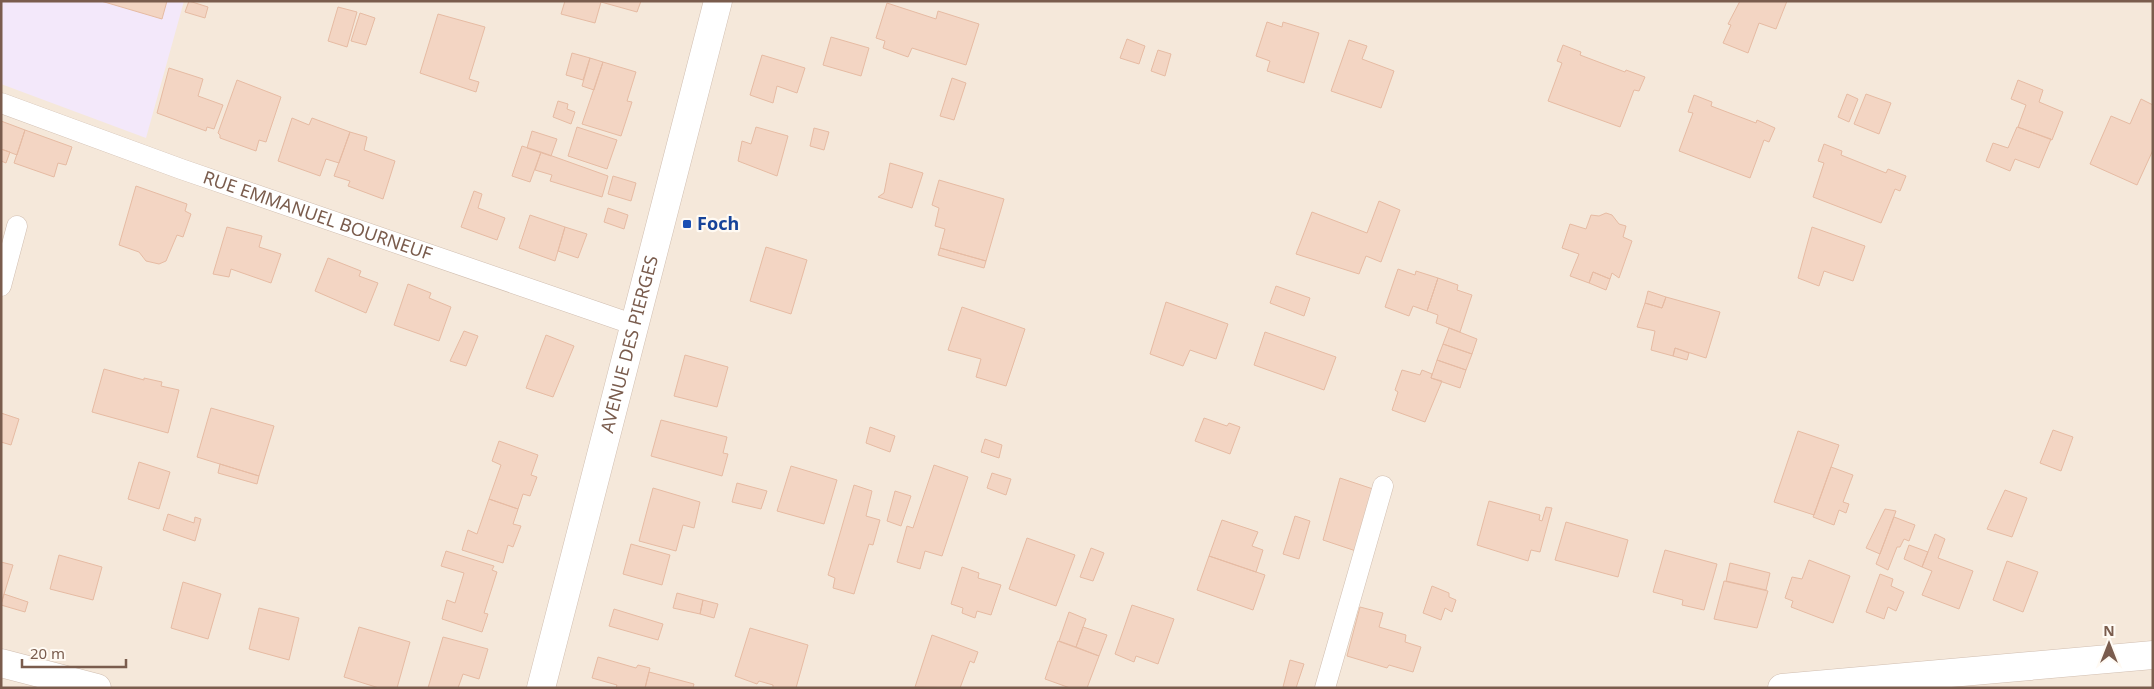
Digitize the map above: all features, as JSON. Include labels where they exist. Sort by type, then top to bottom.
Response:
[{"type":"street","name":"AVENUE DES PIERGES","points":[[541,688],[718,1]]},
{"type":"street","points":[[1782,688],[1863,684],[2153,655]]},
{"type":"street","points":[[1,663],[97,688]]},
{"type":"lane","name":"RUE EMMANUEL BOURNEUF","points":[[1,103],[181,169],[635,325]]},
{"type":"lane","points":[[1,286],[17,226]]},
{"type":"lane","points":[[1325,688],[1383,486]]},
{"type":"shaded area","points":[[1,1],[2153,1],[2153,688],[1,688]]},
{"type":"shaded area","points":[[1,1],[184,1],[146,138],[1,84]]},
{"type":"building","points":[[101,1],[167,1],[162,19]]},
{"type":"building","points":[[189,1],[208,7],[205,18],[185,12]]},
{"type":"building","points":[[565,1],[641,1],[637,12],[601,2],[595,23],[561,14]]},
{"type":"building","points":[[1740,1],[1787,1],[1776,29],[1759,23],[1748,53],[1723,43],[1731,25],[1728,24]]},
{"type":"building","points":[[887,3],[936,19],[938,11],[979,24],[966,65],[912,48],[908,57],[883,48],[885,41],[876,38]]},
{"type":"building","points":[[338,7],[357,12],[347,47],[328,41]]},
{"type":"building","points":[[360,13],[375,18],[366,45],[351,41]]},
{"type":"building","points":[[438,14],[485,27],[469,79],[479,82],[476,92],[420,73]]},
{"type":"building","points":[[1267,22],[1282,27],[1283,22],[1319,33],[1304,83],[1267,71],[1270,61],[1256,56]]},
{"type":"building","points":[[831,37],[869,48],[861,76],[823,65]]},
{"type":"building","points":[[1127,39],[1145,46],[1139,64],[1120,58]]},
{"type":"building","points":[[1349,40],[1367,46],[1362,59],[1394,71],[1381,108],[1331,91]]},
{"type":"building","points":[[1563,45],[1581,52],[1580,55],[1625,72],[1626,70],[1645,77],[1639,91],[1634,90],[1620,127],[1548,101],[1562,63],[1557,61]]},
{"type":"building","points":[[1158,50],[1171,54],[1165,76],[1151,71]]},
{"type":"building","points":[[572,53],[590,58],[583,80],[566,75]]},
{"type":"building","points":[[762,55],[805,68],[797,93],[777,86],[773,103],[750,95]]},
{"type":"building","points":[[590,58],[603,62],[594,90],[582,86]]},
{"type":"building","points":[[603,62],[636,72],[627,101],[632,102],[621,136],[582,124]]},
{"type":"building","points":[[169,68],[203,79],[198,96],[223,105],[214,129],[207,127],[206,131],[157,113]]},
{"type":"building","points":[[952,78],[966,83],[954,120],[940,116]]},
{"type":"building","points":[[237,80],[281,97],[266,142],[259,140],[256,151],[220,138],[218,133]]},
{"type":"building","points":[[2018,80],[2043,90],[2039,102],[2063,112],[2052,140],[2018,127],[2026,105],[2011,99]]},
{"type":"building","points":[[1847,94],[1858,99],[1849,122],[1838,117]]},
{"type":"building","points":[[1866,94],[1891,103],[1879,134],[1854,124]]},
{"type":"building","points":[[1694,95],[1712,102],[1711,106],[1756,123],[1757,120],[1775,128],[1769,142],[1764,140],[1750,178],[1679,151],[1693,113],[1688,112]]},
{"type":"building","points":[[2141,99],[2153,105],[2153,150],[2137,185],[2090,164],[2111,116],[2130,124]]},
{"type":"building","points":[[558,101],[568,104],[567,109],[575,112],[571,124],[553,117]]},
{"type":"building","points":[[292,118],[309,125],[312,118],[350,132],[339,163],[326,159],[320,176],[278,161]]},
{"type":"building","points":[[1,121],[25,130],[17,155],[1,149]]},
{"type":"building","points":[[577,127],[617,140],[607,169],[568,156]]},
{"type":"building","points":[[756,127],[788,136],[777,176],[738,161],[742,141],[751,144]]},
{"type":"building","points":[[2017,127],[2051,139],[2039,168],[2015,159],[2010,171],[1986,161],[1993,143],[2008,148]]},
{"type":"building","points":[[814,128],[829,132],[824,150],[810,146]]},
{"type":"building","points":[[25,130],[72,147],[66,165],[58,163],[54,177],[14,163]]},
{"type":"building","points":[[532,131],[557,139],[551,156],[527,148]]},
{"type":"building","points":[[350,132],[367,137],[364,150],[395,161],[383,199],[348,186],[350,181],[334,176]]},
{"type":"building","points":[[1824,144],[1842,151],[1841,155],[1886,173],[1888,169],[1906,176],[1900,191],[1895,189],[1881,223],[1813,197],[1824,163],[1818,161]]},
{"type":"building","points":[[522,146],[541,152],[530,182],[512,176]]},
{"type":"building","points":[[1,149],[10,152],[6,163],[1,161]]},
{"type":"building","points":[[541,152],[608,176],[602,197],[550,181],[552,175],[535,170]]},
{"type":"building","points":[[890,163],[923,173],[912,208],[878,197],[884,193]]},
{"type":"building","points":[[613,176],[636,183],[631,201],[608,194]]},
{"type":"building","points":[[939,180],[1004,199],[986,261],[940,248],[945,229],[935,226],[939,208],[932,205]]},
{"type":"building","points":[[136,186],[187,204],[185,211],[191,214],[183,237],[177,235],[166,261],[159,264],[146,261],[139,252],[119,245]]},
{"type":"building","points":[[474,191],[482,194],[478,208],[505,218],[497,240],[461,227]]},
{"type":"building","points":[[1379,201],[1400,210],[1381,262],[1366,256],[1359,274],[1296,254],[1312,212],[1367,233]]},
{"type":"building","points":[[608,208],[628,215],[624,229],[604,222]]},
{"type":"building","points":[[1606,213],[1612,215],[1619,224],[1626,226],[1623,237],[1632,241],[1619,278],[1612,273],[1610,279],[1593,272],[1589,283],[1570,276],[1579,254],[1562,248],[1570,224],[1586,229],[1591,215],[1599,216]]},
{"type":"building","points":[[530,215],[565,227],[555,261],[519,248]]},
{"type":"building","points":[[227,227],[262,236],[259,247],[281,254],[271,283],[231,269],[229,277],[213,274]]},
{"type":"building","points":[[565,227],[587,234],[578,258],[558,251]]},
{"type":"building","points":[[1812,227],[1865,246],[1853,281],[1824,271],[1819,286],[1798,278]]},
{"type":"building","points":[[766,247],[807,260],[791,314],[750,301]]},
{"type":"building","points":[[940,248],[986,261],[984,268],[938,255]]},
{"type":"building","points":[[328,258],[361,271],[359,276],[378,283],[366,313],[315,291]]},
{"type":"building","points":[[1398,269],[1415,275],[1416,271],[1438,278],[1427,311],[1413,306],[1409,316],[1385,307]]},
{"type":"building","points":[[1593,272],[1610,279],[1606,290],[1589,283]]},
{"type":"building","points":[[1438,278],[1458,285],[1457,290],[1472,295],[1460,332],[1436,323],[1438,315],[1427,311]]},
{"type":"building","points":[[408,284],[431,293],[429,298],[451,307],[439,341],[394,325]]},
{"type":"building","points":[[1276,286],[1310,298],[1304,316],[1270,303]]},
{"type":"building","points":[[1648,291],[1666,297],[1662,308],[1645,303]]},
{"type":"building","points":[[1666,297],[1720,312],[1706,358],[1675,348],[1673,356],[1651,350],[1655,331],[1637,327],[1645,303],[1662,308]]},
{"type":"building","points":[[1166,302],[1228,324],[1216,359],[1190,350],[1183,366],[1150,354]]},
{"type":"building","points":[[962,307],[1025,329],[1006,386],[976,377],[981,359],[948,350]]},
{"type":"building","points":[[1449,328],[1477,339],[1472,354],[1443,344]]},
{"type":"building","points":[[464,331],[478,336],[466,366],[450,361]]},
{"type":"building","points":[[1265,332],[1336,357],[1324,390],[1254,365]]},
{"type":"building","points":[[546,335],[574,346],[553,397],[526,388]]},
{"type":"building","points":[[1443,344],[1472,354],[1466,370],[1437,360]]},
{"type":"building","points":[[1675,348],[1689,353],[1687,360],[1673,356]]},
{"type":"building","points":[[685,355],[728,367],[717,407],[674,396]]},
{"type":"building","points":[[1437,360],[1466,370],[1460,388],[1431,378]]},
{"type":"building","points":[[104,369],[144,380],[144,378],[162,382],[161,386],[179,390],[168,433],[92,412]]},
{"type":"building","points":[[1402,370],[1420,375],[1422,370],[1432,374],[1431,378],[1442,381],[1425,422],[1392,410],[1398,392],[1395,390]]},
{"type":"building","points":[[211,408],[274,426],[259,476],[197,457]]},
{"type":"building","points":[[1,413],[19,419],[11,445],[1,442]]},
{"type":"building","points":[[1204,418],[1227,426],[1229,423],[1240,427],[1230,454],[1195,441]]},
{"type":"building","points":[[661,420],[727,437],[723,453],[728,454],[722,476],[651,456]]},
{"type":"building","points":[[870,427],[895,436],[890,452],[866,443]]},
{"type":"building","points":[[2053,430],[2073,437],[2061,471],[2040,463]]},
{"type":"building","points":[[1798,431],[1839,445],[1814,515],[1774,502]]},
{"type":"building","points":[[985,439],[1002,445],[999,458],[981,452]]},
{"type":"building","points":[[499,441],[538,455],[531,475],[537,477],[530,496],[523,494],[518,509],[489,499],[501,465],[492,461]]},
{"type":"building","points":[[139,462],[170,472],[159,509],[128,499]]},
{"type":"building","points":[[220,464],[259,476],[257,484],[218,473]]},
{"type":"building","points":[[934,465],[968,477],[942,556],[925,551],[920,569],[897,562],[907,526],[913,528]]},
{"type":"building","points":[[791,466],[837,480],[824,524],[777,511]]},
{"type":"building","points":[[1831,467],[1853,475],[1843,502],[1849,504],[1846,513],[1839,510],[1834,525],[1813,517]]},
{"type":"building","points":[[992,473],[1011,479],[1006,495],[987,488]]},
{"type":"building","points":[[1340,478],[1373,489],[1356,551],[1323,540]]},
{"type":"building","points":[[737,483],[767,491],[761,509],[732,502]]},
{"type":"building","points":[[854,485],[872,491],[866,516],[880,520],[873,545],[869,544],[854,594],[833,588],[835,578],[828,575]]},
{"type":"building","points":[[653,488],[700,502],[694,528],[683,525],[676,551],[639,541]]},
{"type":"building","points":[[2005,490],[2027,498],[2012,537],[1987,529]]},
{"type":"building","points":[[895,491],[911,496],[901,526],[887,521]]},
{"type":"building","points":[[489,499],[518,509],[513,524],[521,526],[513,547],[508,545],[503,563],[462,550],[468,530],[477,534]]},
{"type":"building","points":[[1489,501],[1540,515],[1539,520],[1542,521],[1546,507],[1552,508],[1540,552],[1531,550],[1528,561],[1477,545]]},
{"type":"building","points":[[1885,509],[1896,511],[1880,554],[1866,548]]},
{"type":"building","points":[[168,514],[194,523],[195,517],[201,519],[195,541],[163,530]]},
{"type":"building","points":[[1295,516],[1310,521],[1299,559],[1283,554]]},
{"type":"building","points":[[1894,517],[1915,525],[1909,541],[1904,539],[1900,547],[1897,547],[1888,570],[1876,564]]},
{"type":"building","points":[[1222,520],[1258,532],[1252,546],[1263,550],[1256,572],[1209,556]]},
{"type":"building","points":[[1566,522],[1628,540],[1618,577],[1555,560]]},
{"type":"building","points":[[1935,534],[1945,539],[1938,558],[1973,571],[1959,609],[1922,595],[1932,571],[1922,567]]},
{"type":"building","points":[[1027,538],[1075,555],[1056,606],[1009,589]]},
{"type":"building","points":[[631,544],[670,555],[662,585],[623,574]]},
{"type":"building","points":[[1909,545],[1928,552],[1922,567],[1904,559]]},
{"type":"building","points":[[1091,548],[1104,553],[1093,581],[1080,577]]},
{"type":"building","points":[[1665,550],[1717,564],[1704,610],[1682,605],[1683,600],[1653,592]]},
{"type":"building","points":[[446,551],[494,566],[492,570],[497,572],[484,613],[488,614],[482,632],[442,619],[447,600],[455,603],[464,573],[441,566]]},
{"type":"building","points":[[59,555],[102,567],[93,600],[50,589]]},
{"type":"building","points":[[1209,556],[1265,575],[1253,610],[1197,590]]},
{"type":"building","points":[[1809,560],[1850,576],[1833,623],[1791,607],[1793,601],[1785,598],[1792,577],[1802,579]]},
{"type":"building","points":[[2007,561],[2038,572],[2023,612],[1993,600]]},
{"type":"building","points":[[1,562],[13,565],[1,604]]},
{"type":"building","points":[[1730,563],[1770,573],[1766,590],[1726,581]]},
{"type":"building","points":[[962,567],[979,573],[978,578],[1001,585],[991,615],[977,611],[975,618],[962,613],[963,608],[951,604]]},
{"type":"building","points":[[1880,574],[1893,579],[1891,586],[1904,592],[1896,611],[1888,607],[1884,619],[1866,612]]},
{"type":"building","points":[[1724,581],[1768,591],[1757,628],[1714,619]]},
{"type":"building","points":[[183,582],[221,594],[208,639],[171,628]]},
{"type":"building","points":[[1432,586],[1449,593],[1449,597],[1456,600],[1452,612],[1445,608],[1441,620],[1423,613]]},
{"type":"building","points":[[677,593],[703,600],[700,614],[673,608]]},
{"type":"building","points":[[4,594],[28,602],[25,612],[1,605]]},
{"type":"building","points":[[703,600],[718,604],[714,618],[700,614]]},
{"type":"building","points":[[1132,605],[1174,619],[1158,664],[1136,656],[1134,662],[1115,654]]},
{"type":"building","points":[[1360,607],[1383,613],[1379,627],[1406,635],[1405,642],[1421,647],[1413,672],[1389,665],[1387,668],[1347,656]]},
{"type":"building","points":[[259,608],[299,618],[289,660],[249,649]]},
{"type":"building","points":[[614,609],[663,624],[658,640],[609,626]]},
{"type":"building","points":[[1069,612],[1086,619],[1076,647],[1059,641]]},
{"type":"building","points":[[359,627],[410,642],[397,688],[379,688],[344,677]]},
{"type":"building","points":[[1083,627],[1107,635],[1099,656],[1076,647]]},
{"type":"building","points":[[750,628],[808,645],[796,688],[773,688],[773,685],[759,681],[757,684],[735,676]]},
{"type":"building","points":[[932,635],[978,652],[974,663],[970,661],[960,688],[915,687]]},
{"type":"building","points":[[443,637],[488,649],[479,679],[463,674],[458,688],[428,688]]},
{"type":"building","points":[[1058,641],[1099,656],[1087,688],[1070,688],[1045,679]]},
{"type":"building","points":[[598,657],[636,668],[638,665],[650,668],[645,688],[616,688],[617,685],[592,678]]},
{"type":"building","points":[[1290,660],[1304,664],[1296,688],[1283,687]]},
{"type":"building","points":[[649,672],[694,684],[693,688],[645,688]]},
{"type":"place","name":"Foch","points":[[687,224]]}]
